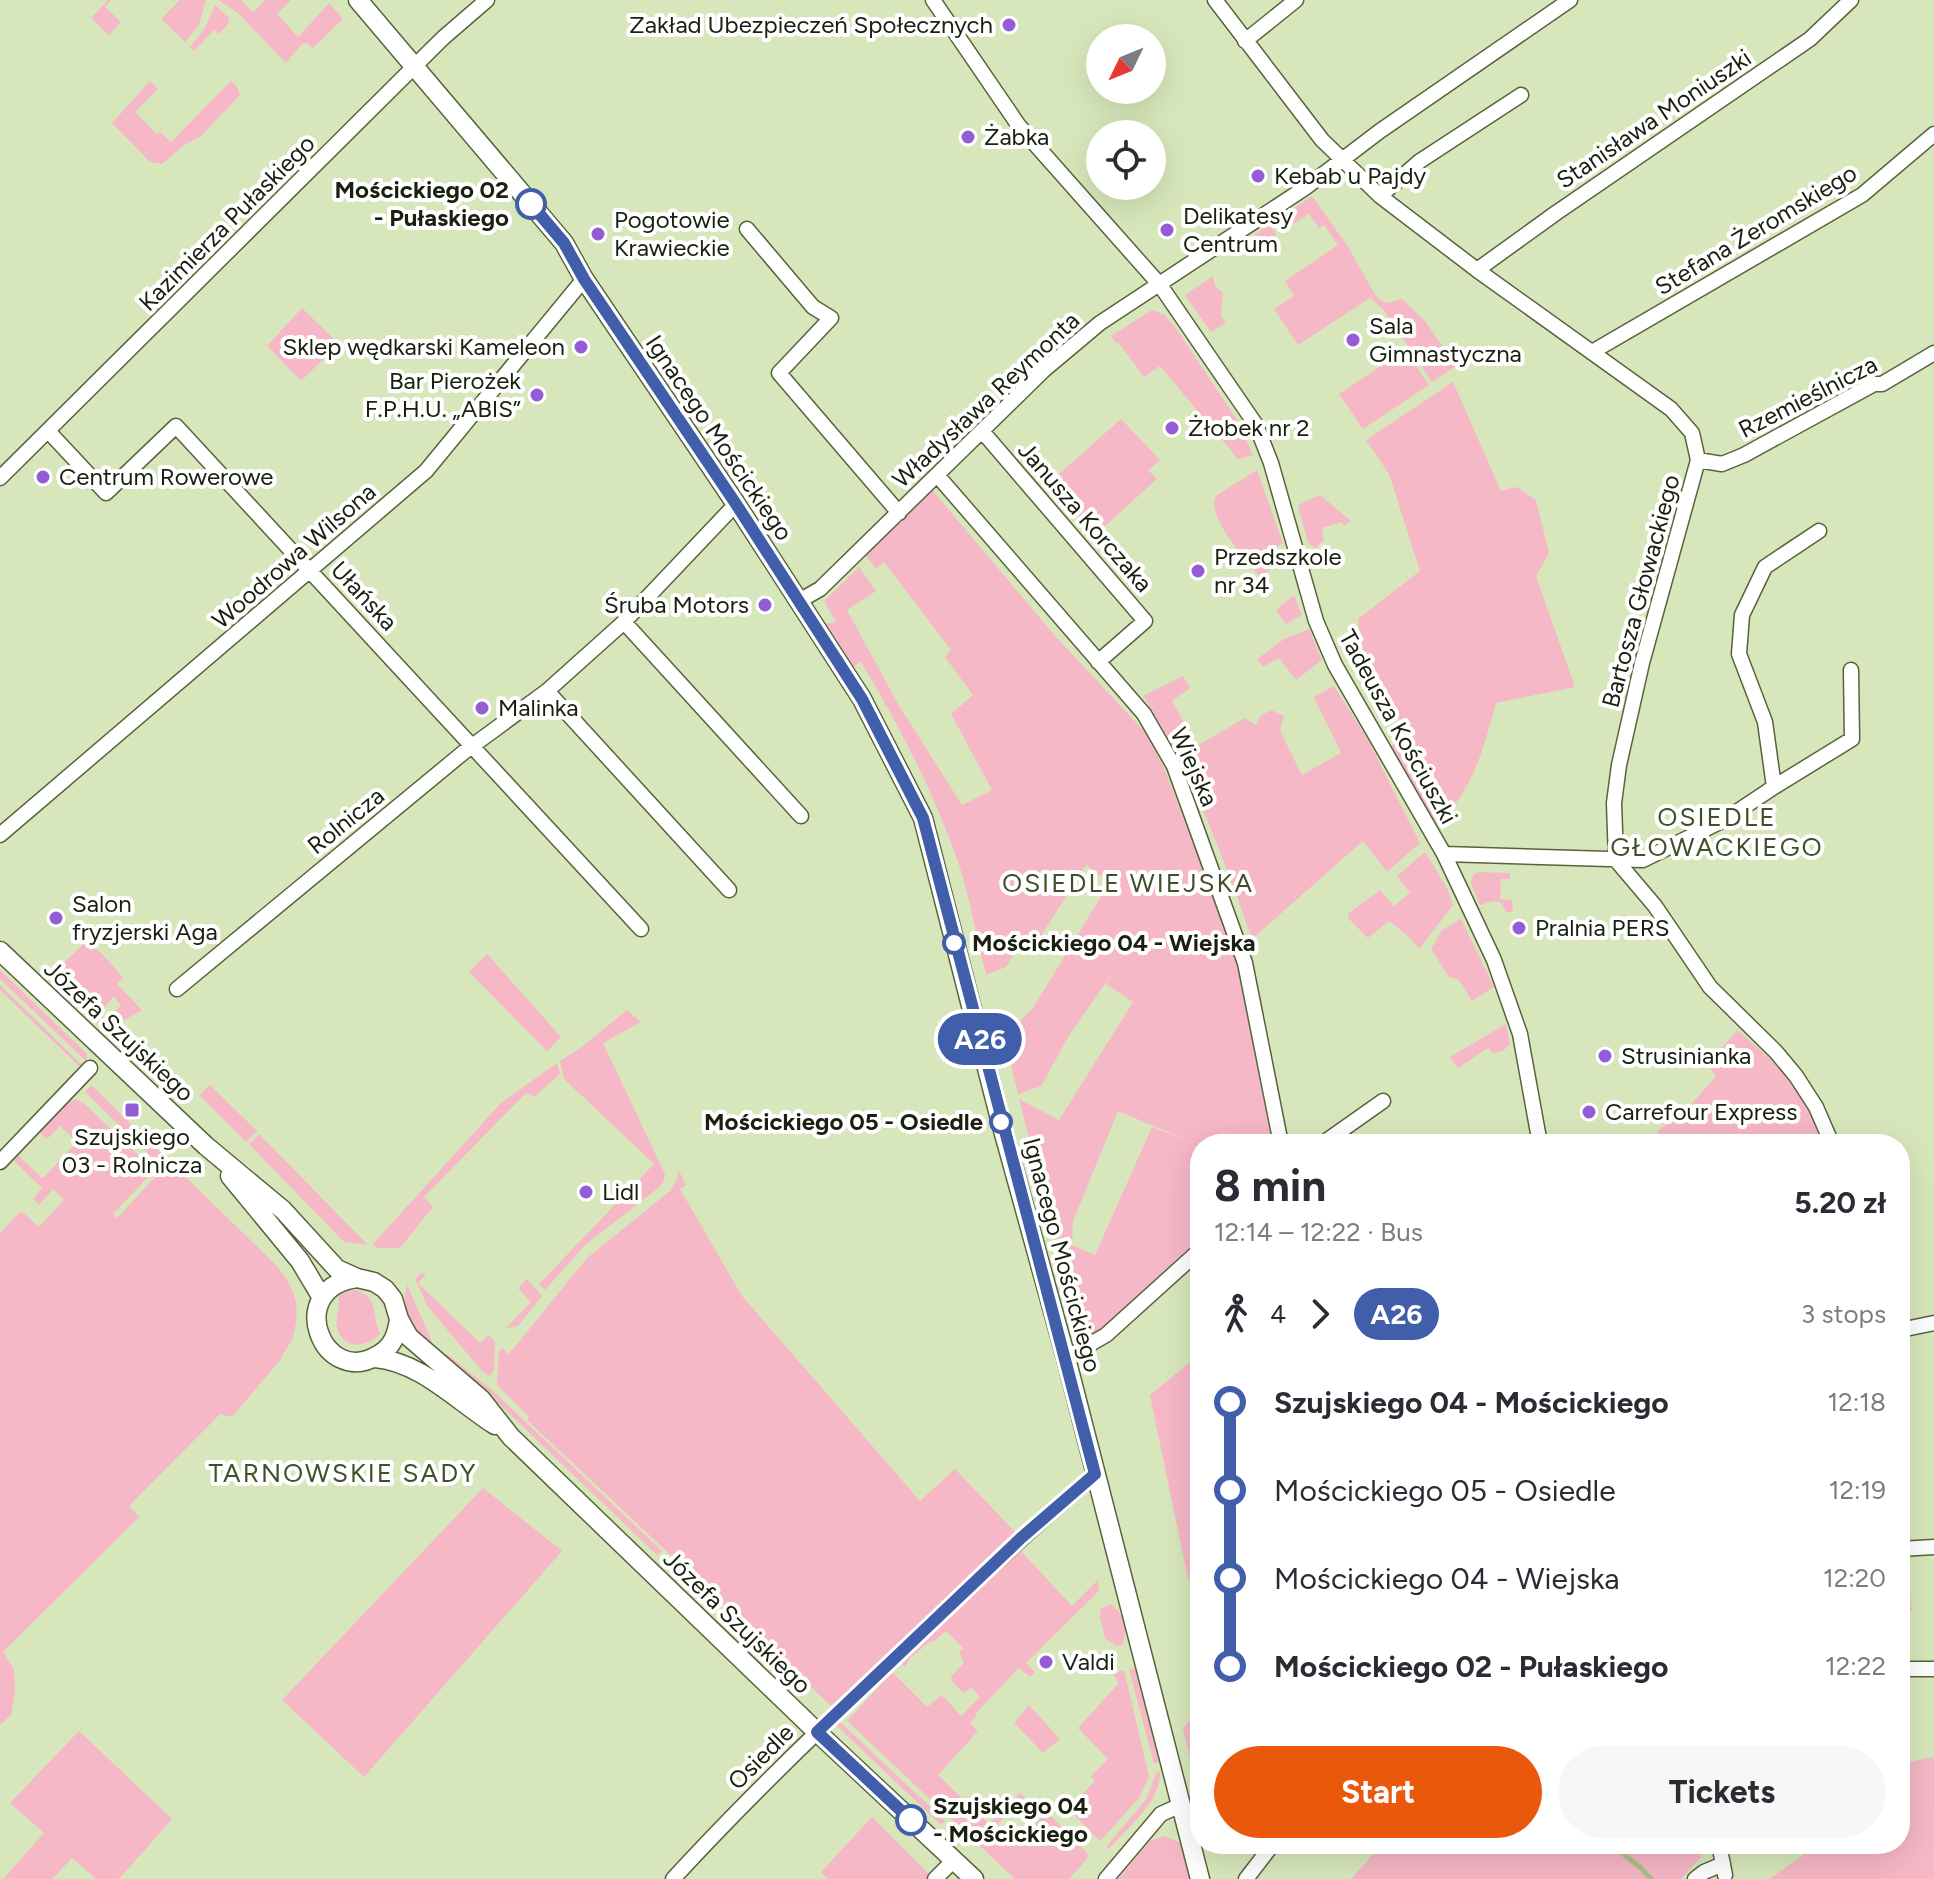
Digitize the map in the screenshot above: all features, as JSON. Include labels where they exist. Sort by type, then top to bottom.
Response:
[{"type":"street","name":"Ignacego Mościckiego","points":[[358,0],[564,243],[584,279],[736,504],[862,699],[923,818],[1190,1840]]},
{"type":"street","name":"Kazimierza Pułaskiego","points":[[0,478],[443,38],[487,0]]},
{"type":"street","name":"Tadeusza Kościuszki","points":[[933,0],[1019,126],[1160,285],[1256,425],[1271,463],[1316,621],[1329,651],[1363,716],[1444,854],[1494,960],[1520,1034],[1538,1134]]},
{"type":"street","name":"Bartosza Głowackiego","points":[[1215,0],[1311,126],[1380,196],[1477,270],[1671,409],[1692,433],[1698,460],[1642,663],[1619,765],[1614,803],[1616,860]]},
{"type":"street","points":[[1245,41],[1296,0]]},
{"type":"street","name":"Władysława Reymonta","points":[[799,601],[820,589],[1055,360],[1100,323],[1305,188],[1570,0]]},
{"type":"street","name":"Stanisława Moniuszki","points":[[1477,270],[1810,39],[1851,0]]},
{"type":"street","points":[[1380,196],[1420,161],[1521,95]]},
{"type":"street","name":"Stefana Żeromskiego","points":[[1592,352],[1862,195],[1934,134]]},
{"type":"street","points":[[747,229],[813,307],[831,318],[779,373],[899,513]]},
{"type":"street","name":"Woodrowa Wilsona","points":[[0,835],[426,471],[584,279]]},
{"type":"street","name":"Rzemieślnicza","points":[[1698,460],[1722,464],[1744,455],[1874,384],[1882,384],[1934,353]]},
{"type":"street","name":"Ułańska","points":[[49,432],[106,493],[176,426],[641,929]]},
{"type":"street","name":"Janusza Korczaka","points":[[982,431],[1145,621],[1098,662]]},
{"type":"street","name":"Wiejska","points":[[937,475],[1144,714],[1174,766],[1245,963],[1279,1134]]},
{"type":"street","name":"Rolnicza","points":[[177,989],[473,745],[547,691],[624,622],[736,504]]},
{"type":"street","points":[[1774,787],[1765,722],[1739,654],[1742,615],[1765,567],[1819,531]]},
{"type":"street","points":[[624,622],[801,816]]},
{"type":"street","points":[[1444,854],[1643,860],[1726,819],[1852,739],[1851,670]]},
{"type":"street","points":[[547,691],[729,890]]},
{"type":"street","points":[[1616,860],[1655,906],[1710,987],[1796,1076],[1816,1107],[1828,1134]]},
{"type":"street","name":"Józefa Szujskiego","points":[[0,951],[206,1146],[283,1210],[337,1269],[385,1289],[393,1299],[409,1337],[481,1399],[504,1431]]},
{"type":"street","points":[[0,1162],[90,1068]]},
{"type":"street","points":[[1336,1134],[1383,1101]]},
{"type":"street","name":"Józefa Szujskiego","points":[[206,1146],[300,1261],[322,1298],[316,1317],[319,1336],[324,1344],[342,1359],[395,1360],[423,1374],[504,1431],[974,1879]]},
{"type":"street","points":[[1066,1358],[1106,1335],[1190,1259]]},
{"type":"street","points":[[322,1298],[339,1283],[357,1278]]},
{"type":"street","points":[[375,1358],[393,1341],[399,1319]]},
{"type":"street","points":[[1910,1328],[1934,1323]]},
{"type":"street","name":"Osiedle","points":[[673,1879],[817,1732],[1021,1538],[1095,1474]]},
{"type":"street","points":[[1910,1548],[1934,1547]]},
{"type":"street","points":[[1910,1669],[1934,1669]]},
{"type":"street","points":[[1106,1879],[1161,1814],[1181,1805]]},
{"type":"street","name":"Ignacego Mościckiego","points":[[1194,1854],[1200,1879]]},
{"type":"street","points":[[1246,1879],[1265,1854]]},
{"type":"street","points":[[1695,1879],[1704,1872],[1724,1869],[1721,1854]]},
{"type":"street","points":[[935,1879],[954,1860]]},
{"type":"shaded area","points":[[111,0],[105,7],[121,22],[109,35],[91,18]]},
{"type":"shaded area","points":[[180,0],[206,0],[199,25],[185,42],[161,19]]},
{"type":"shaded area","points":[[218,0],[241,0],[253,12],[266,0],[291,0],[277,14],[298,37],[329,3],[343,19],[313,48],[307,43],[302,44],[286,63],[238,13]]},
{"type":"shaded area","points":[[215,5],[229,18],[229,23],[219,34],[214,30],[194,51],[190,47],[205,28]]},
{"type":"shaded area","points":[[150,81],[158,89],[135,112],[157,134],[160,132],[171,142],[231,81],[240,95],[200,137],[184,145],[162,164],[150,162],[112,123]]},
{"type":"shaded area","points":[[1312,196],[1347,245],[1377,298],[1386,303],[1402,299],[1425,321],[1456,366],[1432,382],[1383,309],[1370,298],[1298,345],[1274,309],[1294,296],[1285,281],[1338,245],[1324,225],[1319,228],[1309,214],[1285,229],[1278,219]]},
{"type":"shaded area","points":[[1270,224],[1276,235],[1247,255],[1240,245]]},
{"type":"shaded area","points":[[1213,276],[1215,286],[1223,293],[1221,316],[1226,323],[1211,332],[1185,295]]},
{"type":"shaded area","points":[[302,308],[339,344],[301,381],[267,346]]},
{"type":"shaded area","points":[[1152,310],[1165,315],[1175,327],[1236,418],[1253,455],[1238,459],[1160,366],[1144,377],[1111,336]]},
{"type":"shaded area","points":[[1405,350],[1429,385],[1363,429],[1339,394]]},
{"type":"shaded area","points":[[1453,382],[1501,491],[1516,487],[1536,500],[1549,553],[1536,576],[1575,687],[1496,703],[1474,772],[1457,802],[1431,831],[1384,753],[1407,732],[1363,658],[1358,619],[1420,571],[1389,474],[1366,440]]},
{"type":"shaded area","points":[[1121,419],[1160,460],[1148,470],[1157,479],[1095,535],[1049,483]]},
{"type":"shaded area","points":[[1257,470],[1283,543],[1272,549],[1278,562],[1261,578],[1229,538],[1214,503],[1217,495]]},
{"type":"shaded area","points":[[928,485],[1056,637],[1146,733],[1164,768],[1237,958],[1270,1134],[1190,1134],[1190,1248],[1169,1268],[1170,1276],[1106,1335],[1080,1341],[1019,1099],[1059,1120],[1133,1002],[1106,984],[1119,964],[1070,1034],[1041,1086],[1018,1094],[1004,1036],[1033,1008],[1110,882],[1086,865],[1034,947],[1022,942],[1006,967],[986,975],[964,881],[928,788],[861,662],[852,667],[824,624],[836,622],[824,601],[859,567],[876,591],[847,610],[898,704],[962,805],[992,790],[951,714],[973,695],[945,657],[951,650],[884,562],[876,569],[864,553]],"holes":[[[1118,1111],[1187,1140],[1152,1127],[1095,1255],[1072,1245],[1073,1221]]]},
{"type":"shaded area","points":[[1320,495],[1351,521],[1344,526],[1342,522],[1322,528],[1324,540],[1315,548],[1308,543],[1298,505]]},
{"type":"shaded area","points":[[1294,595],[1302,615],[1286,624],[1276,610]]},
{"type":"shaded area","points":[[1309,629],[1322,660],[1296,680],[1279,658],[1263,667],[1257,659],[1284,639]]},
{"type":"shaded area","points":[[1183,676],[1190,688],[1172,701],[1197,746],[1245,718],[1256,725],[1260,716],[1271,710],[1284,716],[1280,731],[1302,775],[1341,753],[1314,697],[1334,686],[1367,738],[1420,843],[1387,872],[1363,841],[1252,939],[1191,784],[1143,696]]},
{"type":"shaded area","points":[[1425,852],[1447,888],[1453,905],[1419,949],[1389,921],[1368,938],[1348,918],[1349,913],[1380,890],[1394,906],[1410,893],[1397,876]]},
{"type":"shaded area","points":[[1478,872],[1510,873],[1510,879],[1501,879],[1500,899],[1512,900],[1513,912],[1506,912],[1500,902],[1480,905],[1471,884],[1473,875]]},
{"type":"shaded area","points":[[1461,919],[1494,987],[1472,1001],[1459,980],[1449,977],[1431,949],[1442,930]]},
{"type":"shaded area","points":[[85,943],[96,949],[123,978],[117,984],[142,1010],[114,1026],[107,1018],[121,1006],[114,996],[101,1012],[79,989],[81,986],[73,979],[70,982],[58,968]]},
{"type":"shaded area","points":[[487,954],[561,1037],[547,1051],[469,972]]},
{"type":"shaded area","points":[[0,970],[87,1054],[87,1062],[0,979]]},
{"type":"shaded area","points":[[0,985],[84,1067],[82,1069],[0,990]]},
{"type":"shaded area","points":[[82,996],[134,1047],[129,1052],[76,1002]]},
{"type":"shaded area","points":[[627,1010],[641,1022],[603,1043],[665,1174],[663,1183],[585,1245],[545,1290],[539,1284],[654,1164],[564,1079],[560,1061]]},
{"type":"shaded area","points":[[1506,1024],[1510,1044],[1503,1051],[1493,1053],[1488,1048],[1458,1068],[1450,1057]]},
{"type":"shaded area","points":[[1737,1030],[1777,1067],[1799,1095],[1818,1134],[1658,1134],[1657,1131],[1679,1117],[1716,1077],[1706,1062],[1712,1060]]},
{"type":"shaded area","points":[[557,1063],[560,1074],[534,1097],[526,1093],[424,1197],[433,1207],[400,1248],[377,1248],[373,1244],[501,1103]]},
{"type":"shaded area","points":[[91,1085],[277,1266],[293,1291],[295,1326],[292,1340],[281,1359],[232,1417],[220,1414],[129,1506],[139,1517],[3,1652],[14,1669],[15,1691],[11,1715],[0,1725],[0,1233],[21,1211],[39,1227],[64,1200],[53,1189],[39,1205],[33,1199],[42,1188],[13,1160],[18,1155],[42,1178],[45,1176],[77,1142],[60,1126],[47,1139],[39,1132],[68,1102],[76,1099],[149,1166],[149,1176],[113,1214],[117,1218],[161,1171],[158,1163],[85,1092]]},
{"type":"shaded area","points":[[210,1085],[257,1131],[246,1142],[199,1095]]},
{"type":"shaded area","points":[[259,1134],[368,1245],[344,1242],[249,1144]]},
{"type":"shaded area","points":[[678,1169],[686,1185],[680,1189],[742,1296],[920,1501],[955,1469],[1018,1535],[831,1706],[527,1420],[529,1417],[497,1385],[499,1351],[502,1348],[509,1354],[587,1258],[670,1191],[677,1179]]},
{"type":"shaded area","points":[[421,1273],[426,1274],[418,1283],[480,1343],[489,1335],[495,1342],[494,1370],[490,1376],[483,1372],[428,1307],[415,1279]]},
{"type":"shaded area","points":[[527,1279],[542,1296],[518,1326],[506,1328],[531,1302],[518,1288]]},
{"type":"shaded area","points":[[407,1285],[432,1341],[429,1344],[416,1332],[408,1318],[405,1303]]},
{"type":"shaded area","points":[[355,1290],[371,1302],[380,1334],[362,1344],[344,1340],[337,1328],[338,1294]]},
{"type":"shaded area","points":[[447,1354],[493,1391],[662,1551],[657,1555],[444,1355]]},
{"type":"shaded area","points":[[1190,1362],[1188,1579],[1150,1395]]},
{"type":"shaded area","points":[[483,1488],[562,1551],[364,1777],[282,1700]]},
{"type":"shaded area","points":[[1019,1549],[1072,1606],[1098,1580],[1099,1591],[1026,1663],[1035,1672],[1030,1677],[1019,1668],[975,1714],[977,1716],[970,1723],[978,1731],[938,1775],[989,1824],[1020,1793],[1024,1797],[996,1826],[1015,1845],[1047,1812],[1088,1854],[1069,1879],[1015,1879],[847,1721],[892,1672],[927,1707],[942,1695],[961,1716],[980,1697],[971,1687],[964,1693],[952,1682],[951,1677],[964,1663],[959,1652],[963,1648],[946,1631],[911,1657],[905,1667],[901,1663]]},
{"type":"shaded area","points":[[1110,1604],[1124,1622],[1122,1645],[1116,1646],[1105,1638],[1101,1609]]},
{"type":"shaded area","points":[[1134,1668],[1161,1761],[1154,1764],[1129,1669]]},
{"type":"shaded area","points":[[1124,1670],[1149,1776],[1140,1797],[1100,1841],[1068,1809],[1095,1781],[1091,1776],[1108,1759],[1078,1728],[1119,1683],[1113,1674]]},
{"type":"shaded area","points":[[1029,1705],[1060,1739],[1043,1753],[1014,1723]]},
{"type":"shaded area","points":[[838,1720],[945,1821],[941,1825],[837,1726]]},
{"type":"shaded area","points":[[1190,1720],[1190,1758],[1183,1729]]},
{"type":"shaded area","points":[[79,1731],[172,1819],[119,1879],[96,1879],[72,1858],[52,1879],[3,1879],[44,1833],[10,1803]]},
{"type":"shaded area","points":[[1934,1757],[1934,1879],[1769,1879],[1802,1854],[1910,1854],[1910,1762]]},
{"type":"shaded area","points":[[1160,1772],[1159,1783],[1149,1804],[1109,1849],[1106,1847],[1147,1798],[1156,1773]]},
{"type":"shaded area","points":[[872,1817],[930,1875],[926,1879],[828,1879],[821,1872]]},
{"type":"shaded area","points":[[1163,1836],[1183,1846],[1192,1879],[1118,1879],[1150,1841]]},
{"type":"shaded area","points":[[1373,1854],[1704,1854],[1681,1879],[1351,1879]]},
{"type":"waterway","points":[[1624,1854],[1651,1879]]},
{"type":"bus line","name":"A26","points":[[531,204],[564,243],[584,279],[736,504],[862,699],[923,818],[1095,1474],[1021,1538],[817,1732],[911,1820]]},
{"type":"place","name":"Zakład Ubezpieczeń Społecznych","points":[[1009,25]]},
{"type":"place","name":"Żabka","points":[[968,137]]},
{"type":"place","name":"Kebab u Pajdy","points":[[1258,176]]},
{"type":"place","name":"Mościckiego 02 - Pułaskiego","points":[[531,204]]},
{"type":"place","name":"Delikatesy Centrum","points":[[1167,230]]},
{"type":"place","name":"Pogotowie Krawieckie","points":[[598,234]]},
{"type":"place","name":"Sala Gimnastyczna","points":[[1353,340]]},
{"type":"place","name":"Sklep wędkarski Kameleon","points":[[581,347]]},
{"type":"place","name":"Bar Pierożek F.P.H.U. „ABIS”","points":[[537,395]]},
{"type":"place","name":"Żłobek nr 2","points":[[1172,428]]},
{"type":"place","name":"Centrum Rowerowe","points":[[43,477]]},
{"type":"place","name":"Przedszkole nr 34","points":[[1198,571]]},
{"type":"place","name":"Śruba Motors","points":[[765,605]]},
{"type":"place","name":"Malinka","points":[[482,708]]},
{"type":"place","name":"Salon fryzjerski Aga","points":[[56,918]]},
{"type":"place","name":"Pralnia PERS","points":[[1519,928]]},
{"type":"place","name":"Mościckiego 04 - Wiejska","points":[[954,943]]},
{"type":"place","name":"Strusinianka","points":[[1605,1056]]},
{"type":"place","name":"Szujskiego 03 - Rolnicza","points":[[132,1110]]},
{"type":"place","name":"Carrefour Express","points":[[1589,1112]]},
{"type":"place","name":"Mościckiego 05 - Osiedle","points":[[1001,1122]]},
{"type":"place","name":"Lidl","points":[[586,1192]]},
{"type":"place","name":"Valdi","points":[[1046,1662]]},
{"type":"place","name":"Szujskiego 04 - Mościckiego","points":[[911,1820]]},
{"type":"district","name":"OSIEDLE GŁOWACKIEGO","points":[[1717,832]]},
{"type":"district","name":"OSIEDLE WIEJSKA","points":[[1128,883]]},
{"type":"district","name":"TARNOWSKIE SADY","points":[[343,1473]]}]
